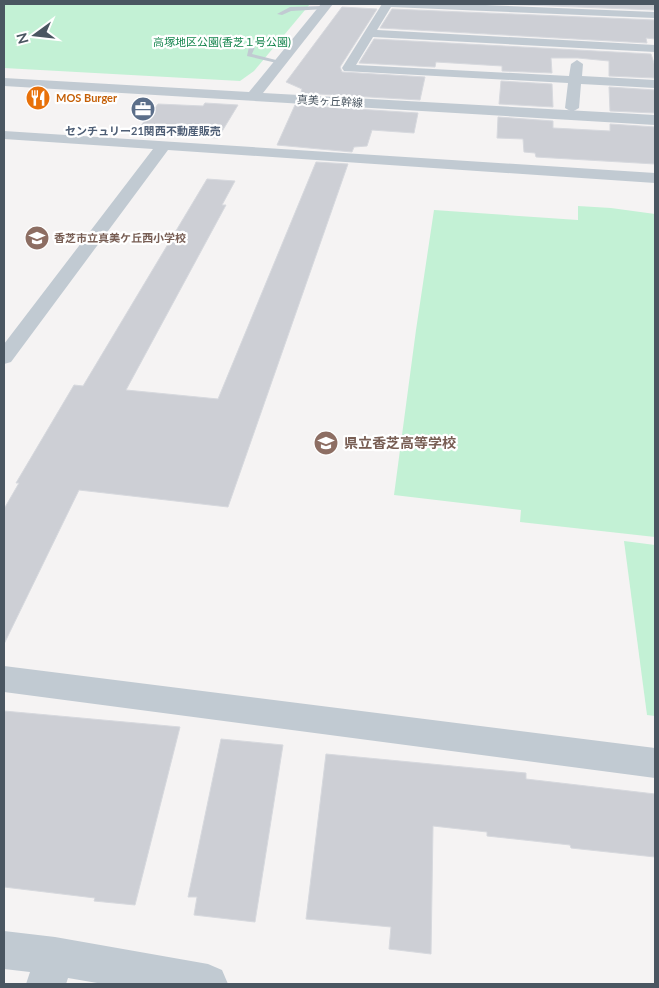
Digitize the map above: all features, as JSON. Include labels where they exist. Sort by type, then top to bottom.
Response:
[{"type":"street","points":[[387,4],[348,68],[655,84]]},
{"type":"street","points":[[392,4],[655,16]]},
{"type":"street","points":[[255,93],[325,6]]},
{"type":"street","points":[[572,108],[576,80],[580,12]]},
{"type":"street","points":[[369,33],[655,49]]},
{"type":"street","name":"真美ヶ丘幹線","points":[[4,75],[655,120]]},
{"type":"street","name":"真美ヶ丘幹線","points":[[4,82],[655,113]]},
{"type":"street","points":[[4,135],[655,178]]},
{"type":"street","points":[[4,358],[164,145]]},
{"type":"street","points":[[4,679],[655,763]]},
{"type":"street","points":[[4,950],[50,970],[208,984]]},
{"type":"lane","points":[[280,14],[290,9],[325,6]]},
{"type":"lane","points":[[252,48],[249,55],[281,62]]},
{"type":"green space","name":"高塚地区公園(香芝１号公園)","points":[[4,4],[310,4],[254,71],[240,81],[4,68]]},
{"type":"green space","points":[[578,206],[655,214],[655,537],[520,522],[521,510],[394,495],[434,210],[578,220]]},
{"type":"green space","points":[[624,541],[655,545],[655,716],[647,715]]},
{"type":"building","points":[[500,4],[655,4],[655,10]]},
{"type":"building","points":[[342,7],[377,9],[340,67],[342,72],[425,77],[420,100],[301,93],[302,89],[286,82]]},
{"type":"building","points":[[392,9],[655,20],[655,39],[646,38],[647,43],[380,28]]},
{"type":"building","points":[[374,39],[651,54],[655,66],[655,78],[609,76],[609,61],[578,58],[551,58],[552,73],[502,71],[502,66],[436,62],[435,67],[359,63]]},
{"type":"building","points":[[501,81],[552,84],[553,107],[499,104]]},
{"type":"building","points":[[609,87],[655,90],[655,113],[610,111]]},
{"type":"building","points":[[205,103],[238,105],[218,138],[135,133],[158,104],[203,106]]},
{"type":"building","points":[[295,105],[418,113],[414,133],[372,130],[367,146],[354,147],[352,152],[277,145]]},
{"type":"building","points":[[498,117],[553,121],[553,128],[610,131],[610,124],[655,127],[655,164],[536,157],[535,153],[524,152],[523,139],[497,138]]},
{"type":"building","points":[[316,162],[348,164],[228,507],[79,490],[4,644],[4,509],[19,483],[16,483],[74,385],[83,386],[207,179],[235,181],[222,205],[226,205],[126,390],[218,399]]},
{"type":"building","points":[[4,711],[180,727],[135,905],[94,901],[95,898],[4,887]]},
{"type":"building","points":[[221,739],[283,745],[255,922],[194,915],[197,897],[188,897]]},
{"type":"building","points":[[326,754],[526,773],[526,779],[655,794],[655,857],[571,848],[570,845],[487,836],[487,832],[433,826],[431,954],[389,949],[391,927],[306,919]]},
{"type":"place","name":"MOS Burger","points":[[38,98]]},
{"type":"place","name":"センチュリー21関西不動産販売","points":[[143,109]]},
{"type":"place","name":"香芝市立真美ケ丘西小学校","points":[[37,238]]},
{"type":"place","name":"県立香芝高等学校","points":[[326,443]]}]
